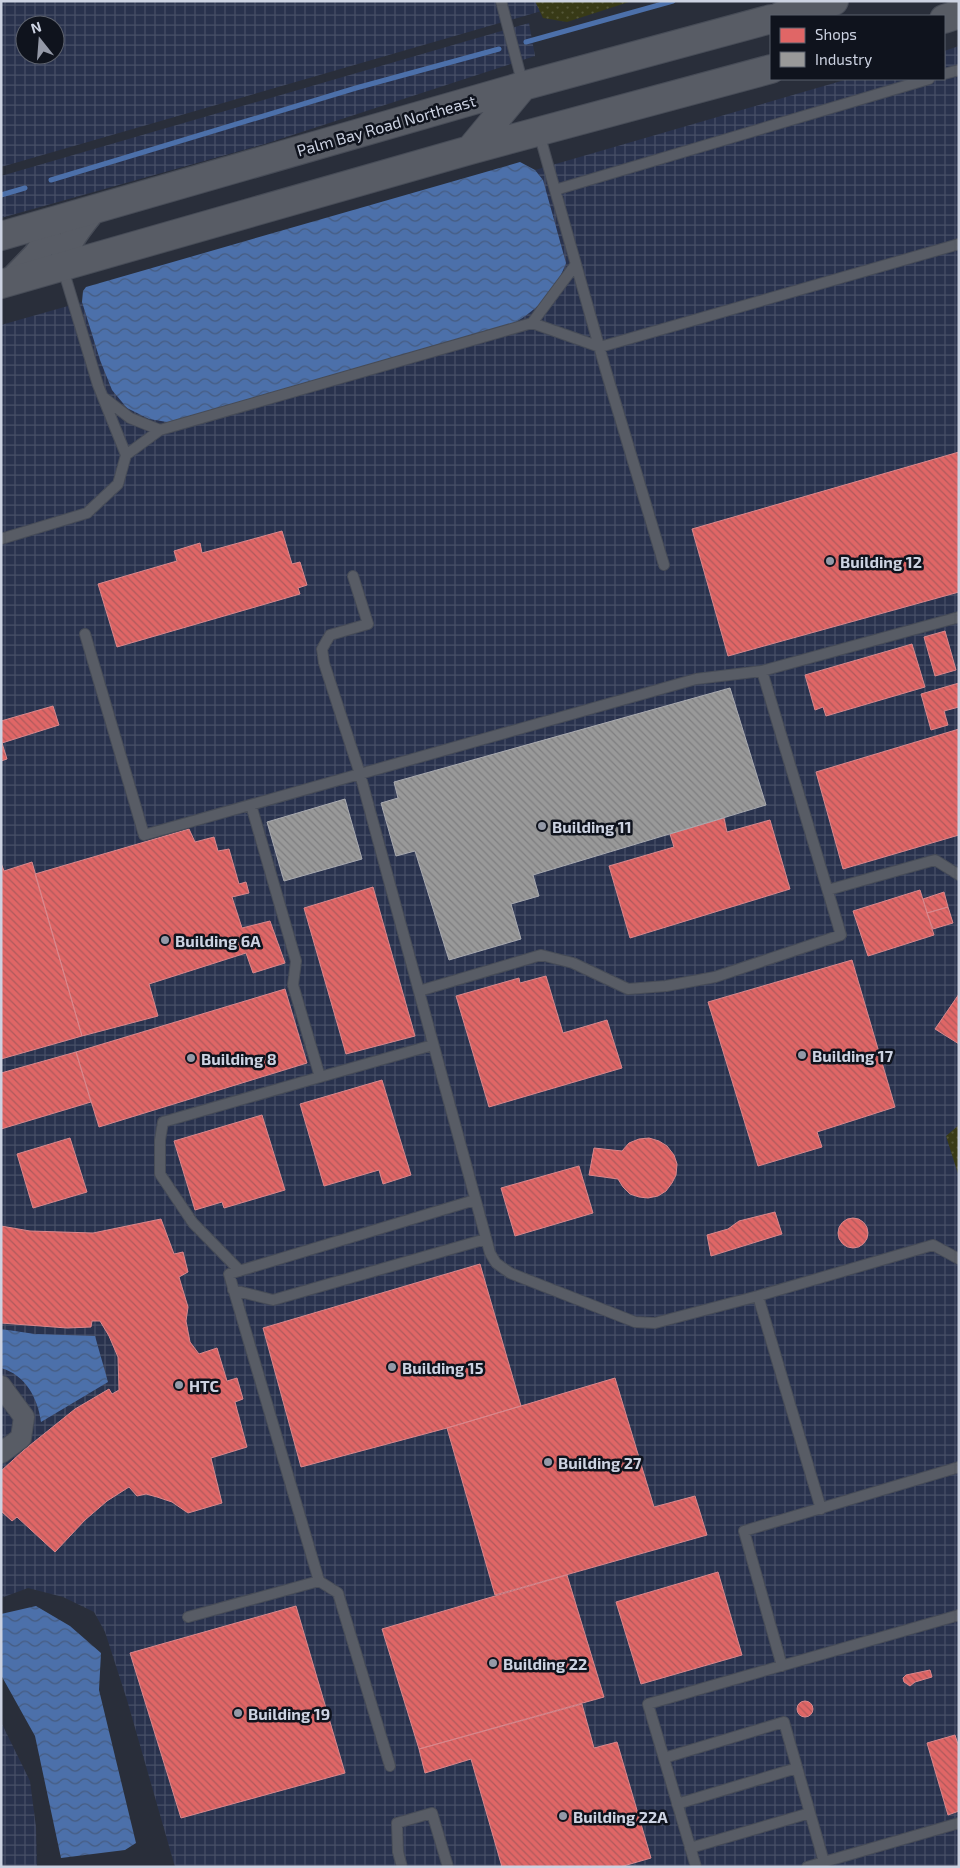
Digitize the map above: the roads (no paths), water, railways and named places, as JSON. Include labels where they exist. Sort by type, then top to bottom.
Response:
[{"type":"main road","points":[[784,15],[826,3]]},
{"type":"main road","points":[[945,19],[959,14]]},
{"type":"main road","name":"Palm Bay Road Northeast","points":[[1,236],[523,86],[770,19]]},
{"type":"main road","points":[[6,283],[470,150],[770,69]]},
{"type":"main road","points":[[470,150],[523,86]]},
{"type":"street","points":[[62,267],[65,252],[72,236],[94,209]]},
{"type":"street","points":[[6,283],[36,255],[46,241],[50,222]]},
{"type":"street","points":[[1,1386],[24,1417],[21,1438],[1,1452]]},
{"type":"lane","points":[[501,1],[523,86]]},
{"type":"lane","points":[[945,74],[959,70]]},
{"type":"lane","points":[[555,190],[926,80]]},
{"type":"lane","points":[[538,132],[664,565]]},
{"type":"lane","points":[[126,455],[160,430],[532,323],[600,347],[959,244]]},
{"type":"lane","points":[[532,323],[576,264]]},
{"type":"lane","points":[[1,539],[86,513],[118,484],[126,455],[102,396],[62,267]]},
{"type":"lane","points":[[102,396],[130,418],[160,430]]},
{"type":"lane","points":[[353,576],[368,624],[330,635],[322,649],[324,663],[360,774],[475,1200],[490,1253],[496,1263],[510,1273],[635,1322],[655,1323],[758,1296],[933,1245],[959,1259]]},
{"type":"lane","points":[[85,634],[144,835],[696,679],[762,671],[959,617]]},
{"type":"lane","points":[[419,991],[541,956],[573,963],[628,989],[666,986],[715,977],[841,935],[762,671]]},
{"type":"lane","points":[[251,805],[296,961],[293,985],[320,1077]]},
{"type":"lane","points":[[828,890],[935,860],[959,875]]},
{"type":"lane","points":[[240,1271],[193,1223],[160,1174],[160,1140],[163,1122],[434,1045]]},
{"type":"lane","points":[[390,1766],[338,1593],[318,1581],[232,1290],[229,1274],[475,1200]]},
{"type":"lane","points":[[232,1290],[273,1300],[486,1239]]},
{"type":"lane","points":[[758,1296],[821,1509]]},
{"type":"lane","points":[[782,1666],[744,1531],[959,1467]]},
{"type":"lane","points":[[188,1618],[318,1581]]},
{"type":"lane","points":[[696,1867],[648,1704],[959,1615]]},
{"type":"lane","points":[[664,1758],[784,1722],[824,1862]]},
{"type":"lane","points":[[678,1804],[797,1768]]},
{"type":"lane","points":[[402,1867],[398,1852],[397,1823],[432,1813],[448,1867]]},
{"type":"lane","points":[[690,1848],[810,1814]]},
{"type":"lane","points":[[807,1867],[959,1823]]},
{"type":"water","points":[[520,162],[535,170],[543,180],[566,263],[555,285],[542,302],[505,329],[184,422],[149,419],[127,408],[112,390],[100,360],[82,302],[83,291],[86,287]]},
{"type":"water","points":[[1,1329],[35,1334],[95,1336],[108,1382],[41,1422],[34,1397],[24,1382],[10,1371],[1,1368]]},
{"type":"water","points":[[36,1606],[70,1626],[101,1653],[99,1690],[136,1843],[125,1850],[61,1858],[35,1736],[1,1675],[1,1614]]},
{"type":"waterway","points":[[526,42],[673,1]]},
{"type":"waterway","points":[[51,180],[356,88],[499,49]]},
{"type":"waterway","points":[[1,195],[25,188]]},
{"type":"place","name":"Building 12","points":[[830,561]]},
{"type":"place","name":"Building 11","points":[[542,826]]},
{"type":"place","name":"Building 6A","points":[[165,940]]},
{"type":"place","name":"Building 17","points":[[802,1055]]},
{"type":"place","name":"Building 8","points":[[191,1058]]},
{"type":"place","name":"Building 15","points":[[392,1367]]},
{"type":"place","name":"HTC","points":[[179,1385]]},
{"type":"place","name":"Building 27","points":[[548,1462]]},
{"type":"place","name":"Building 22","points":[[493,1663]]},
{"type":"place","name":"Building 19","points":[[238,1713]]},
{"type":"place","name":"Building 22A","points":[[563,1816]]}]
